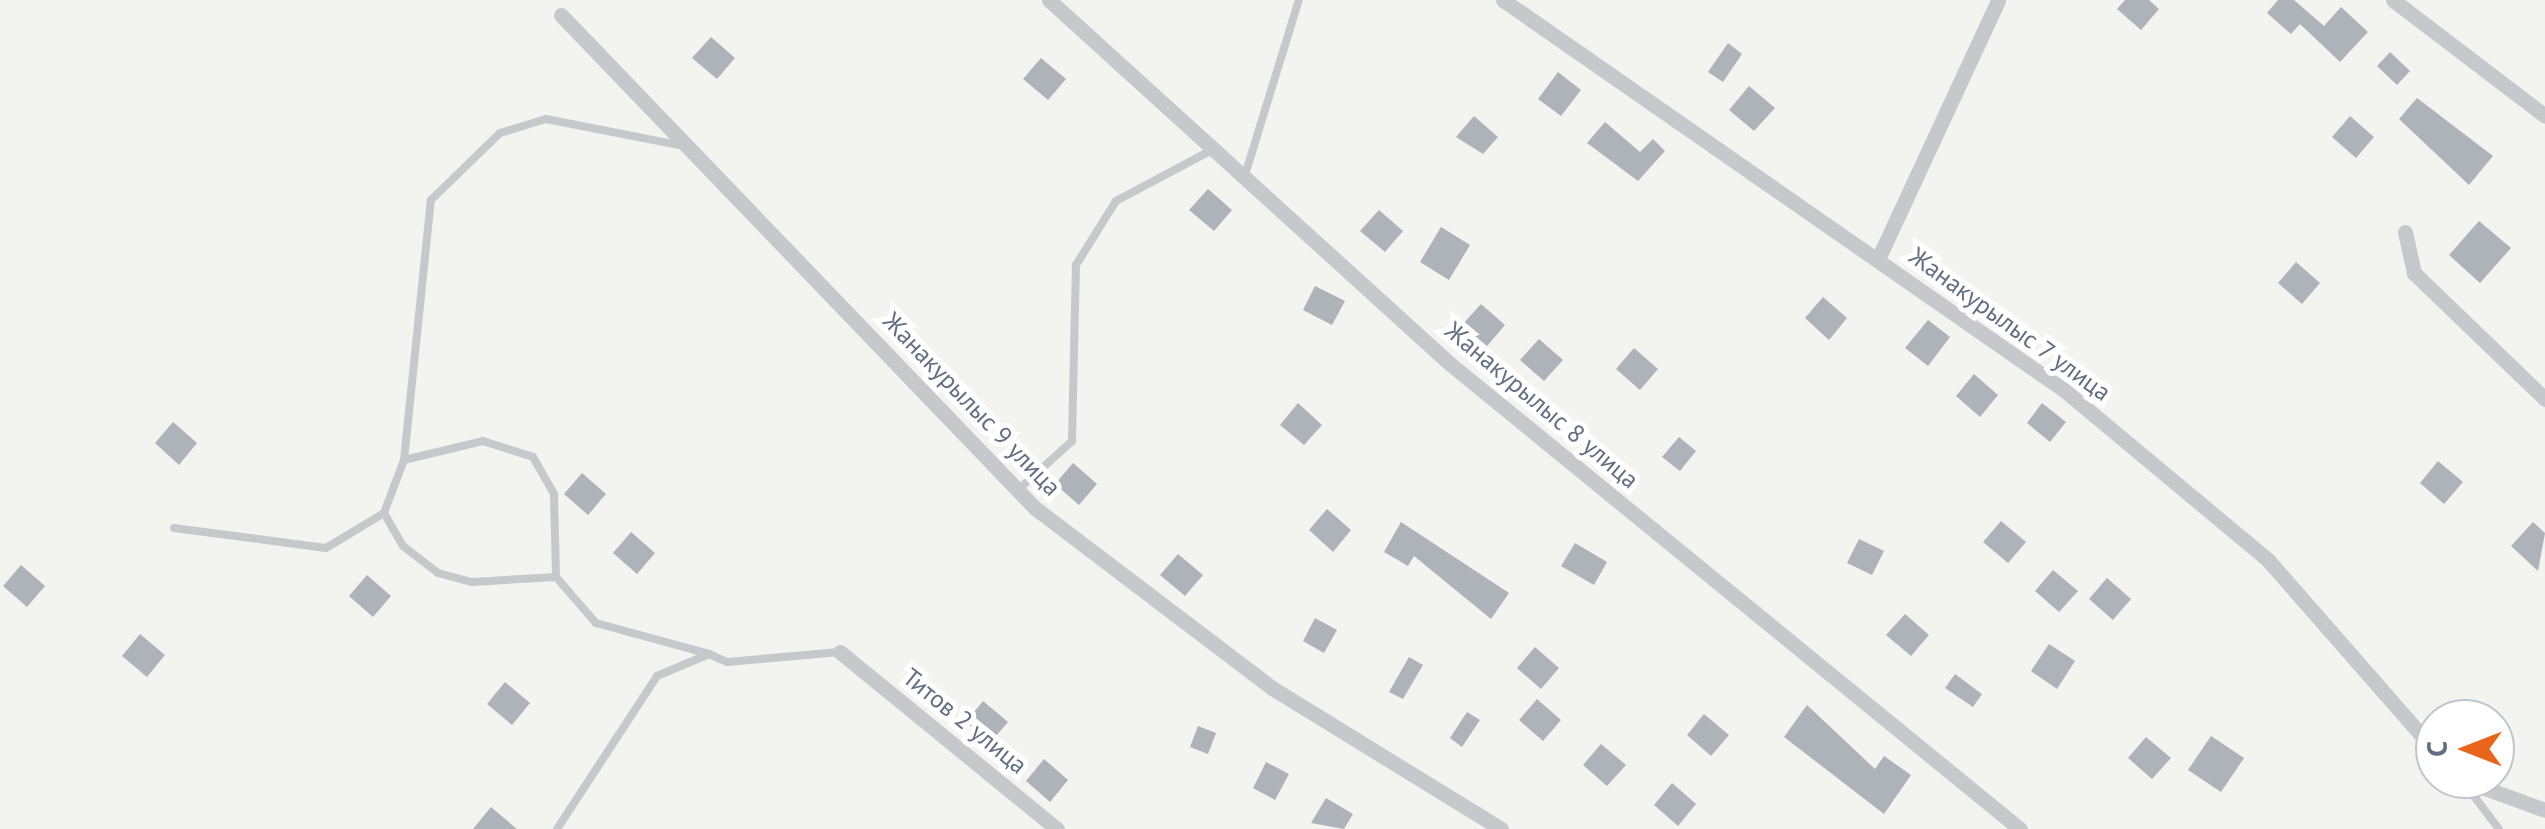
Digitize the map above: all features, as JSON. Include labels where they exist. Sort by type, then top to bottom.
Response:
[{"type":"street","name":"Жанакурылыс 8 улица","points":[[1049,0],[1449,363],[2020,829]]},
{"type":"street","name":"Жанакурылыс 7 улица","points":[[1503,0],[2064,390],[2268,560],[2415,728]]},
{"type":"street","points":[[1878,259],[1998,0]]},
{"type":"street","points":[[2393,0],[2545,116]]},
{"type":"street","name":"Жанакурылыс 9 улица","points":[[561,16],[1018,490],[1272,688],[1502,829]]},
{"type":"street","points":[[2405,232],[2414,273],[2545,400]]},
{"type":"street","name":"Титов 2 улица","points":[[840,652],[1058,829]]},
{"type":"street","points":[[2512,799],[2545,810]]},
{"type":"lane","points":[[1244,174],[1299,0]]},
{"type":"lane","points":[[174,528],[326,548],[384,513],[404,460],[430,200],[500,133],[546,119],[688,147]]},
{"type":"lane","points":[[1018,490],[1072,441],[1076,266],[1116,201],[1216,148]]},
{"type":"lane","points":[[404,460],[483,441],[534,457],[554,494],[556,577],[596,623],[728,662],[840,652]]},
{"type":"lane","points":[[384,513],[403,546],[438,574],[472,582],[556,577]]},
{"type":"lane","points":[[556,829],[657,676],[708,654]]},
{"type":"lane","points":[[2476,799],[2500,829]]},
{"type":"building","points":[[2125,0],[2149,0],[2159,9],[2141,30],[2117,9]]},
{"type":"building","points":[[2278,0],[2294,0],[2324,26],[2341,7],[2368,32],[2340,62],[2300,24],[2291,34],[2267,13]]},
{"type":"building","points":[[711,37],[735,58],[717,79],[692,58]]},
{"type":"building","points":[[1728,43],[1742,54],[1723,82],[1708,72]]},
{"type":"building","points":[[2390,52],[2410,71],[2397,85],[2377,66]]},
{"type":"building","points":[[1041,58],[1066,79],[1048,100],[1023,79]]},
{"type":"building","points":[[1558,72],[1581,90],[1561,116],[1538,99]]},
{"type":"building","points":[[1749,86],[1775,108],[1754,131],[1729,110]]},
{"type":"building","points":[[2417,98],[2493,156],[2469,185],[2399,119]]},
{"type":"building","points":[[1474,116],[1498,137],[1483,154],[1456,137]]},
{"type":"building","points":[[2350,116],[2374,137],[2356,158],[2332,137]]},
{"type":"building","points":[[1605,122],[1640,152],[1653,139],[1665,151],[1638,181],[1587,143]]},
{"type":"building","points":[[1208,189],[1232,210],[1214,231],[1189,210]]},
{"type":"building","points":[[1379,210],[1403,231],[1385,252],[1360,231]]},
{"type":"building","points":[[2479,221],[2511,248],[2480,283],[2449,255]]},
{"type":"building","points":[[1441,227],[1470,245],[1449,280],[1420,262]]},
{"type":"building","points":[[2296,262],[2320,283],[2302,304],[2278,283]]},
{"type":"building","points":[[1315,286],[1345,301],[1332,325],[1303,310]]},
{"type":"building","points":[[1823,297],[1847,318],[1829,340],[1805,318]]},
{"type":"building","points":[[1481,304],[1505,325],[1487,346],[1462,325]]},
{"type":"building","points":[[1928,320],[1950,337],[1928,366],[1905,348]]},
{"type":"building","points":[[1539,339],[1563,360],[1544,381],[1520,360]]},
{"type":"building","points":[[1634,348],[1658,369],[1640,390],[1616,369]]},
{"type":"building","points":[[1974,374],[1998,395],[1980,417],[1956,396]]},
{"type":"building","points":[[1298,403],[1322,425],[1304,445],[1280,425]]},
{"type":"building","points":[[2042,403],[2066,422],[2050,442],[2027,423]]},
{"type":"building","points":[[173,422],[197,443],[179,465],[155,443]]},
{"type":"building","points":[[1679,437],[1696,451],[1680,471],[1662,457]]},
{"type":"building","points":[[2438,461],[2463,482],[2444,504],[2420,483]]},
{"type":"building","points":[[1073,463],[1097,484],[1079,505],[1055,484]]},
{"type":"building","points":[[582,473],[606,494],[588,515],[564,494]]},
{"type":"building","points":[[1327,509],[1351,530],[1333,552],[1309,530]]},
{"type":"building","points":[[2001,521],[2026,542],[2008,563],[1983,542]]},
{"type":"building","points":[[1401,522],[1509,593],[1491,619],[1414,556],[1408,566],[1384,552]]},
{"type":"building","points":[[2533,522],[2545,533],[2538,571],[2511,546]]},
{"type":"building","points":[[631,532],[655,553],[637,574],[613,553]]},
{"type":"building","points":[[1859,539],[1884,551],[1872,575],[1847,563]]},
{"type":"building","points":[[1575,543],[1607,562],[1594,585],[1561,566]]},
{"type":"building","points":[[1178,554],[1203,575],[1185,596],[1160,575]]},
{"type":"building","points":[[21,565],[45,586],[27,607],[3,586]]},
{"type":"building","points":[[2053,570],[2078,591],[2059,612],[2035,591]]},
{"type":"building","points":[[367,575],[391,596],[373,617],[349,596]]},
{"type":"building","points":[[2107,578],[2131,599],[2113,620],[2089,599]]},
{"type":"building","points":[[1905,614],[1929,635],[1911,656],[1886,635]]},
{"type":"building","points":[[1315,618],[1337,630],[1324,653],[1303,641]]},
{"type":"building","points":[[140,634],[165,655],[147,677],[122,656]]},
{"type":"building","points":[[2049,644],[2075,661],[2057,689],[2031,671]]},
{"type":"building","points":[[1535,647],[1559,668],[1541,689],[1517,668]]},
{"type":"building","points":[[1409,657],[1423,665],[1403,699],[1389,692]]},
{"type":"building","points":[[1955,674],[1982,694],[1973,707],[1945,688]]},
{"type":"building","points":[[505,682],[530,703],[512,725],[487,704]]},
{"type":"building","points":[[1537,699],[1561,720],[1543,741],[1519,720]]},
{"type":"building","points":[[983,701],[1008,722],[990,743],[966,722]]},
{"type":"building","points":[[1807,705],[1875,769],[1884,756],[1911,775],[1884,814],[1784,737]]},
{"type":"building","points":[[1467,712],[1480,720],[1462,747],[1450,738]]},
{"type":"building","points":[[1704,714],[1729,735],[1711,756],[1687,735]]},
{"type":"building","points":[[1198,726],[1216,733],[1208,754],[1190,747]]},
{"type":"building","points":[[2211,736],[2244,758],[2221,792],[2188,770]]},
{"type":"building","points":[[2146,737],[2171,758],[2152,779],[2128,758]]},
{"type":"building","points":[[1601,744],[1626,765],[1607,786],[1583,765]]},
{"type":"building","points":[[1044,759],[1068,780],[1050,802],[1026,781]]},
{"type":"building","points":[[1266,762],[1289,774],[1275,800],[1253,788]]},
{"type":"building","points":[[1672,783],[1696,804],[1678,826],[1654,805]]},
{"type":"building","points":[[1326,798],[1353,814],[1344,829],[1311,823]]},
{"type":"building","points":[[491,807],[517,829],[473,829]]}]
